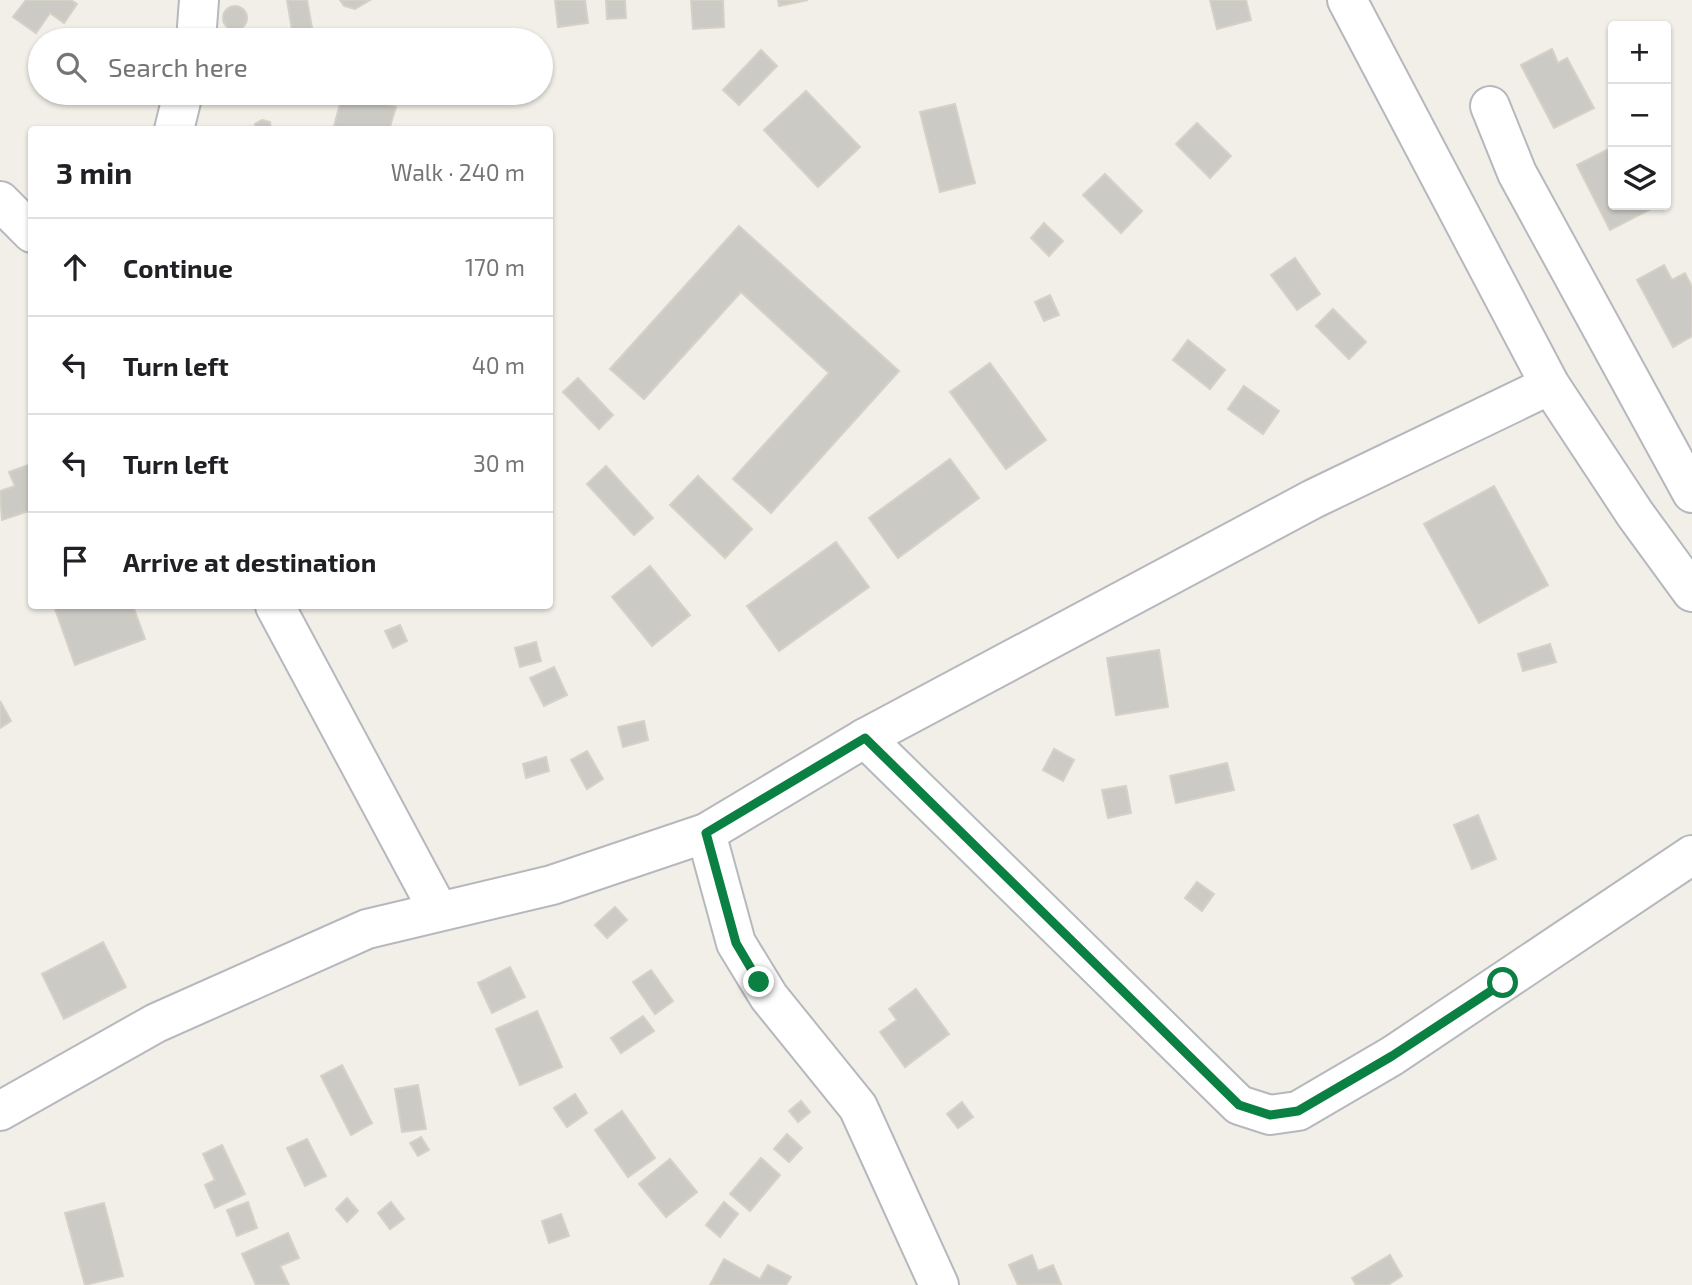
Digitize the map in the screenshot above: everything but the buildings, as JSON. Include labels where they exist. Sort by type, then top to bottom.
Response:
[{"type":"street","points":[[198,28],[199,0]]},
{"type":"street","points":[[1347,0],[1550,385],[1635,514],[1692,592]]},
{"type":"street","points":[[175,126],[180,105]]},
{"type":"street","points":[[1490,106],[1517,173],[1692,494]]},
{"type":"street","points":[[0,201],[28,229]]},
{"type":"street","points":[[0,1111],[156,1023],[367,929],[552,885],[706,833],[865,738],[1313,499],[1550,385]]},
{"type":"street","points":[[277,609],[438,910]]},
{"type":"street","points":[[865,738],[1239,1105],[1270,1115],[1298,1111],[1392,1056],[1692,855]]},
{"type":"street","points":[[706,833],[736,943],[742,955],[769,997],[858,1107],[939,1285]]},
{"type":"route","points":[[759,982],[736,943],[706,833],[865,738],[1239,1105],[1270,1115],[1298,1111],[1392,1056],[1503,983]]}]
